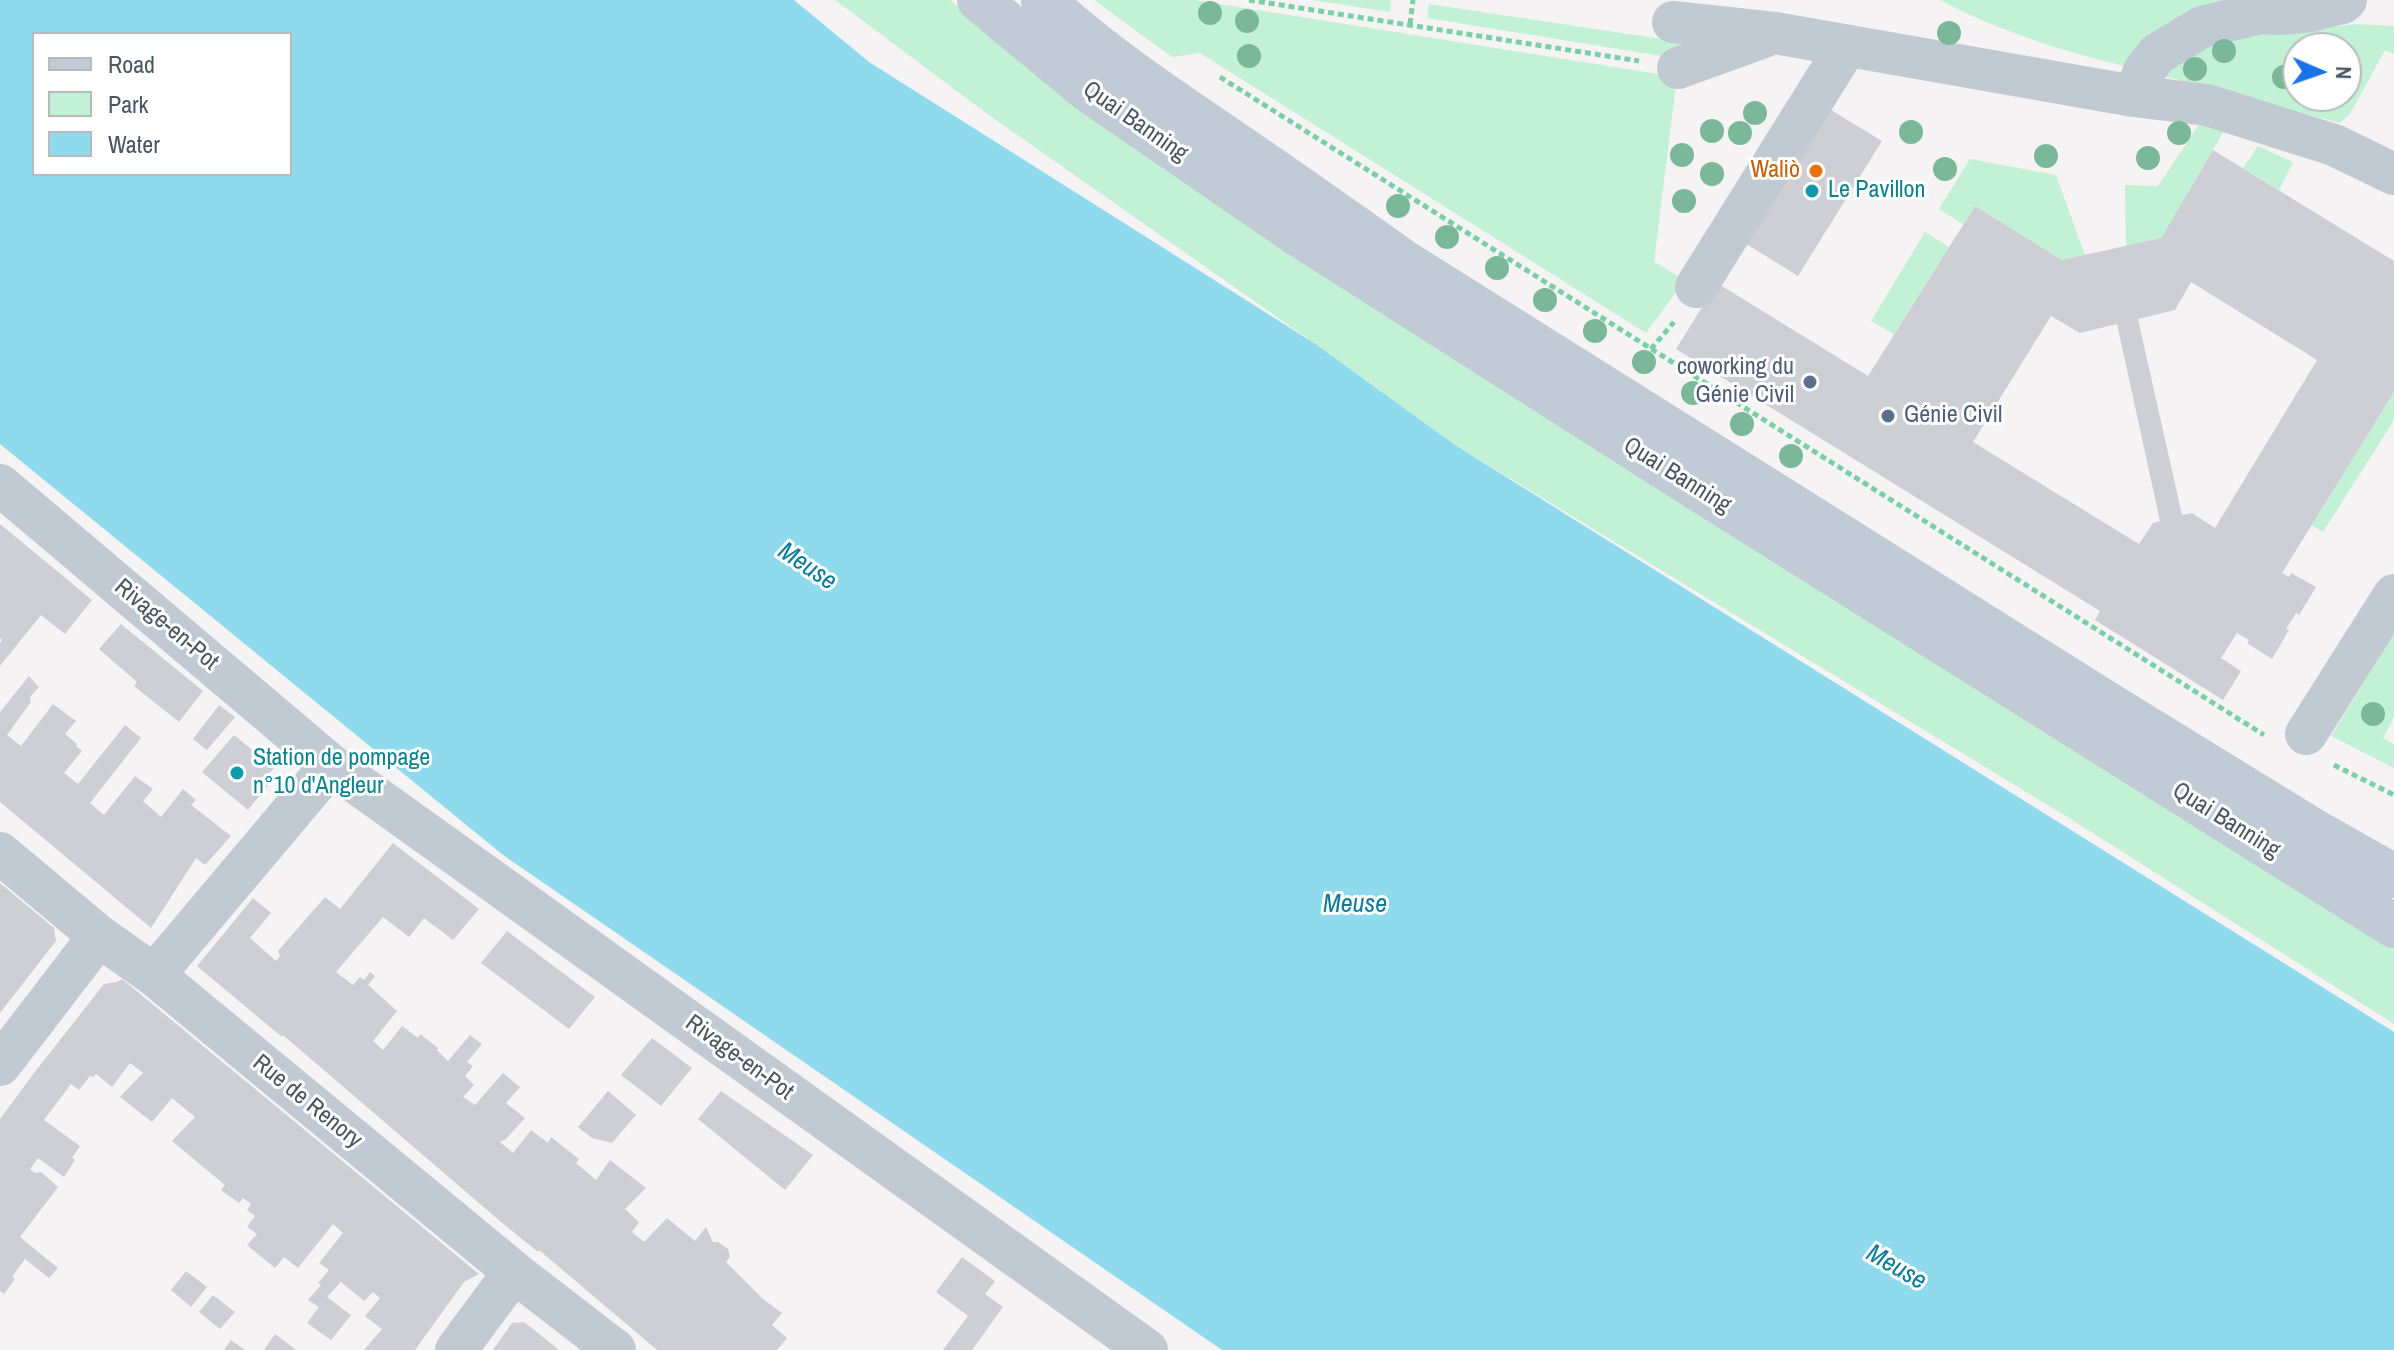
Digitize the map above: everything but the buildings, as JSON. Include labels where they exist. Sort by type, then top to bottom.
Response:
[{"type":"main road","name":"Quai Banning","points":[[979,0],[1088,90],[1299,235],[2394,926]]},
{"type":"main road","name":"Quai Banning","points":[[1043,0],[1075,29],[1188,112],[1404,262],[2111,706],[2316,832],[2394,876]]},
{"type":"street","points":[[2139,83],[2157,54],[2202,27],[2260,13],[2311,11],[2346,0]]},
{"type":"street","points":[[1673,22],[1777,17],[1846,47],[2139,83],[2334,145],[2394,174]]},
{"type":"street","points":[[1678,68],[1777,17]]},
{"type":"street","points":[[1696,287],[1846,47]]},
{"type":"street","name":"Rivage-en-Pot","points":[[0,485],[331,765],[1147,1350]]},
{"type":"street","points":[[2286,735],[2394,595]]},
{"type":"street","points":[[154,975],[331,765]]},
{"type":"street","points":[[2316,832],[2378,854],[2394,855]]},
{"type":"street","name":"Rue de Renory","points":[[0,853],[99,936],[154,975],[514,1272],[615,1350]]},
{"type":"street","points":[[0,1065],[99,936]]},
{"type":"street","points":[[456,1350],[514,1272]]},
{"type":"path","points":[[1249,0],[1678,68]]},
{"type":"path","points":[[1410,24],[1413,0]]},
{"type":"path","points":[[1214,73],[1651,349],[2286,735],[2331,749],[2325,761],[2394,795]]},
{"type":"path","points":[[1651,349],[1671,326]]},
{"type":"green space","points":[[835,0],[950,0],[1112,130],[2394,949],[2394,1024],[2069,818],[1455,445],[986,113]]},
{"type":"green space","points":[[1094,0],[1195,0],[1677,77],[1654,262],[1685,280],[1646,333],[1200,53],[1172,57]]},
{"type":"green space","points":[[1312,0],[1391,0],[1390,12]]},
{"type":"green space","points":[[1940,0],[2246,0],[2129,67],[2032,40]]},
{"type":"green space","points":[[1429,4],[1682,42],[1680,59],[1427,18]]},
{"type":"green space","points":[[2355,24],[2394,26],[2394,54],[2385,50],[2362,92],[2362,32],[2282,32],[2282,108],[2159,75],[2206,42],[2263,28],[2314,30]]},
{"type":"green space","points":[[2299,112],[2351,112],[2340,123]]},
{"type":"green space","points":[[2202,120],[2224,131],[2161,238],[2126,246],[2125,185],[2158,186]]},
{"type":"green space","points":[[2258,146],[2293,162],[2279,190],[2243,168]]},
{"type":"green space","points":[[1970,159],[2056,175],[2085,255],[2062,260],[1975,206],[1963,224],[1939,209]]},
{"type":"green space","points":[[1925,232],[1949,247],[1894,334],[1871,321]]},
{"type":"green space","points":[[2394,392],[2394,420],[2323,532],[2311,525]]},
{"type":"green space","points":[[2394,633],[2394,717],[2383,738],[2394,744],[2394,768],[2331,736]]},
{"type":"water","name":"Meuse","points":[[0,0],[794,0],[869,62],[1314,343],[1455,445],[2394,1032],[2394,1350],[1222,1350],[503,855],[0,444]]},
{"type":"place","name":"Waliò","points":[[1816,171]]},
{"type":"place","name":"Le Pavillon","points":[[1812,191]]},
{"type":"place","name":"coworking du Génie Civil","points":[[1810,382]]},
{"type":"place","name":"Génie Civil","points":[[1888,416]]},
{"type":"place","name":"Station de pompage n°10 d'Angleur","points":[[237,773]]}]
